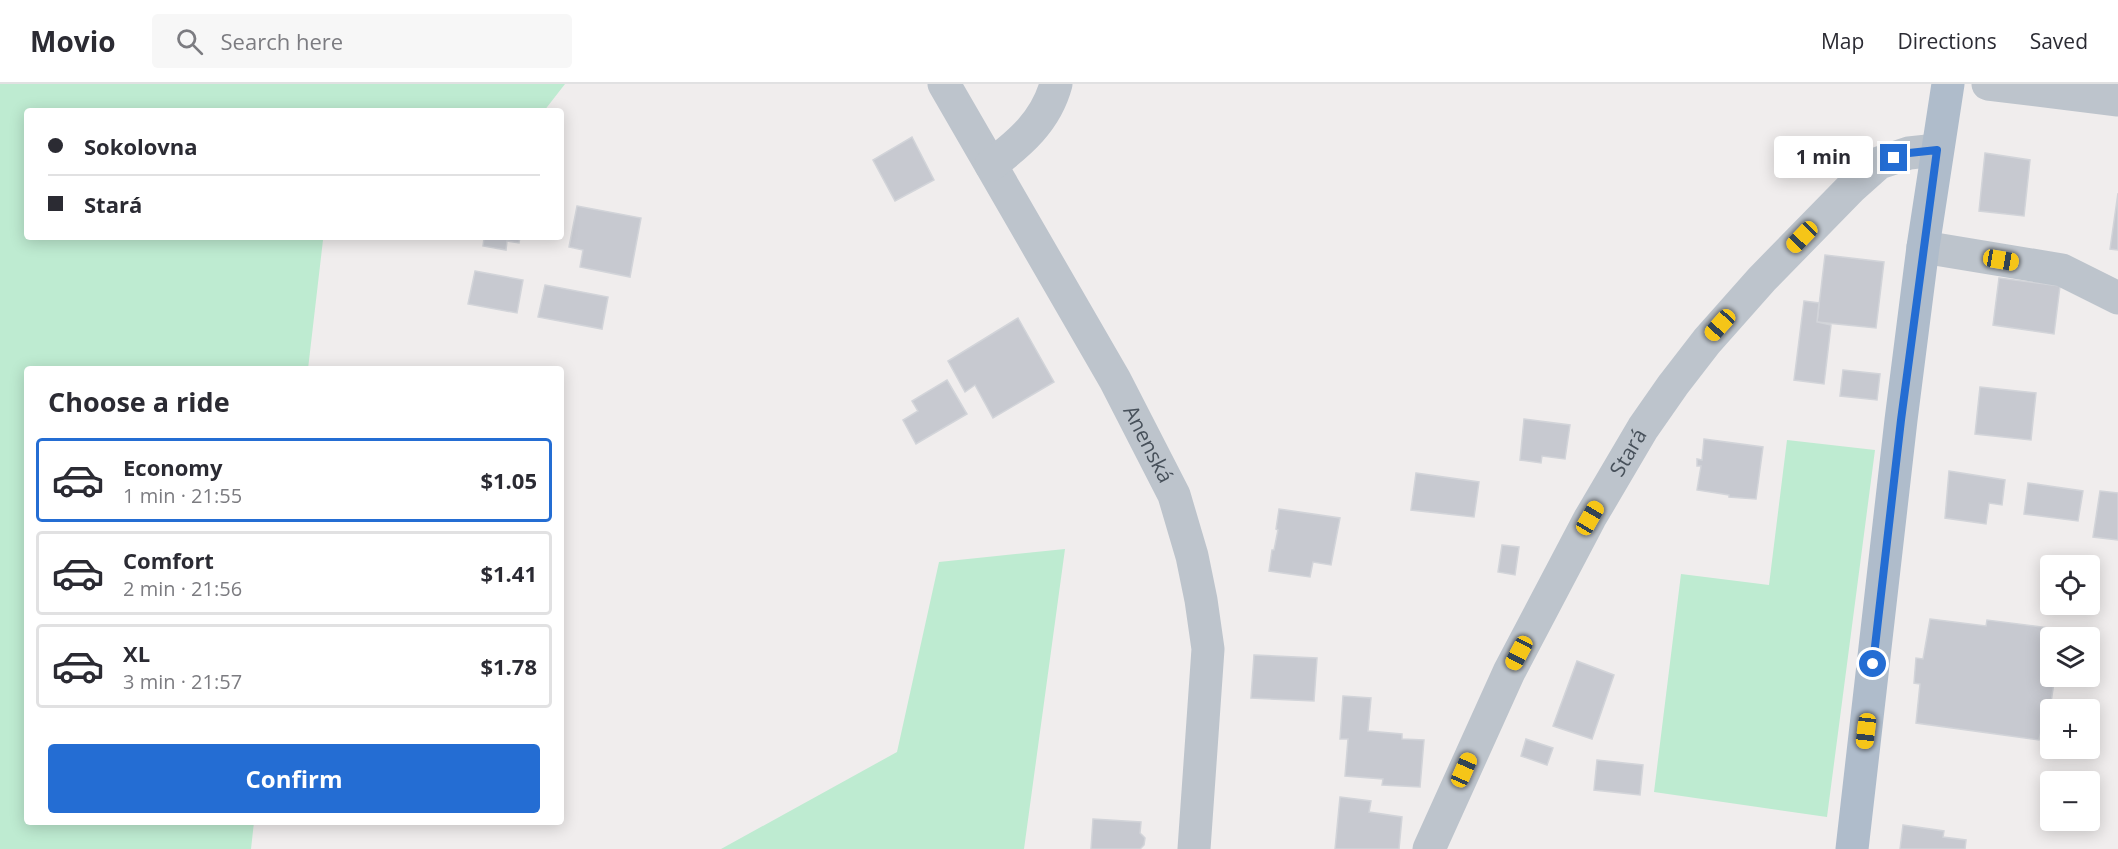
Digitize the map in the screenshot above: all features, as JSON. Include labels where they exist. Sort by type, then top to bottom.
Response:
[{"type":"main road","points":[[1852,849],[1901,420],[1923,247],[1948,84]]},
{"type":"street","name":"Anenská","points":[[944,84],[1120,390],[1174,495],[1202,600],[1208,649],[1194,849]]},
{"type":"street","points":[[991,165],[1019,144],[1036,126],[1053,95],[1056,84]]},
{"type":"street","points":[[1988,84],[2118,100]]},
{"type":"street","name":"Stará","points":[[1428,849],[1509,672],[1590,518],[1643,428],[1673,385],[1707,341],[1762,279],[1851,188],[1879,164],[1909,153],[1937,150]]},
{"type":"street","points":[[1923,247],[2062,270],[2118,298]]},
{"type":"green space","points":[[0,84],[565,84],[546,108],[24,108],[24,240],[323,240],[308,366],[24,366],[24,825],[254,825],[251,849],[0,849]]},
{"type":"green space","points":[[1787,440],[1875,450],[1827,817],[1654,792],[1681,574],[1769,585]]},
{"type":"green space","points":[[1065,549],[1024,849],[721,849],[897,752],[939,562]]},
{"type":"building","points":[[912,137],[934,180],[895,201],[873,160]]},
{"type":"building","points":[[1985,153],[2030,160],[2024,216],[1979,211]]},
{"type":"building","points":[[2118,193],[2118,250],[2110,249]]},
{"type":"building","points":[[577,206],[641,218],[630,277],[580,267],[583,250],[569,247]]},
{"type":"building","points":[[484,240],[520,240],[519,243],[507,241],[506,250],[483,246]]},
{"type":"building","points":[[1825,255],[1884,262],[1876,328],[1817,322]]},
{"type":"building","points":[[475,271],[523,280],[517,313],[468,304]]},
{"type":"building","points":[[1999,278],[2060,286],[2054,334],[1993,325]]},
{"type":"building","points":[[545,285],[608,297],[602,329],[538,317]]},
{"type":"building","points":[[1804,301],[1819,303],[1817,322],[1831,325],[1824,384],[1794,380]]},
{"type":"building","points":[[1018,318],[1054,382],[993,418],[975,385],[965,392],[948,361]]},
{"type":"building","points":[[1843,370],[1880,374],[1877,400],[1840,396]]},
{"type":"building","points":[[947,380],[967,414],[916,444],[903,420],[918,411],[912,401]]},
{"type":"building","points":[[1980,387],[2036,393],[2031,440],[1975,434]]},
{"type":"building","points":[[1524,419],[1570,425],[1565,459],[1542,456],[1541,463],[1520,460]]},
{"type":"building","points":[[1704,439],[1763,447],[1756,499],[1729,497],[1729,495],[1697,490],[1701,466],[1697,466],[1697,459],[1702,460]]},
{"type":"building","points":[[1949,471],[2005,480],[2002,505],[1989,503],[1986,524],[1945,518]]},
{"type":"building","points":[[1416,473],[1479,482],[1474,517],[1411,510]]},
{"type":"building","points":[[2028,483],[2083,491],[2078,521],[2024,514]]},
{"type":"building","points":[[2100,491],[2118,493],[2118,540],[2093,537]]},
{"type":"building","points":[[1279,509],[1340,518],[1331,565],[1313,562],[1310,577],[1269,571],[1278,530],[1276,529]]},
{"type":"building","points":[[1502,545],[1519,547],[1515,575],[1498,572]]},
{"type":"building","points":[[1930,619],[1986,626],[1987,620],[2041,627],[2040,687],[2053,687],[2051,699],[2040,699],[2039,740],[1916,723],[1920,684],[1914,683],[1916,658],[1923,659]]},
{"type":"building","points":[[1254,655],[1317,658],[1314,701],[1251,698]]},
{"type":"building","points":[[1577,661],[1614,675],[1592,739],[1553,726]]},
{"type":"building","points":[[1343,696],[1371,698],[1368,731],[1402,734],[1402,739],[1424,740],[1420,787],[1382,785],[1383,779],[1345,776],[1348,739],[1340,739]]},
{"type":"building","points":[[1526,739],[1553,748],[1547,765],[1521,756]]},
{"type":"building","points":[[1597,760],[1643,765],[1640,795],[1594,790]]},
{"type":"building","points":[[1340,797],[1371,801],[1369,812],[1402,817],[1399,849],[1335,849]]},
{"type":"building","points":[[1093,819],[1141,822],[1140,833],[1145,838],[1144,845],[1140,849],[1091,849]]},
{"type":"building","points":[[1903,825],[1944,831],[1943,837],[1966,840],[1965,849],[1900,849]]},
{"type":"route","points":[[1873,664],[1901,420],[1937,150],[1909,153],[1894,158]]}]
